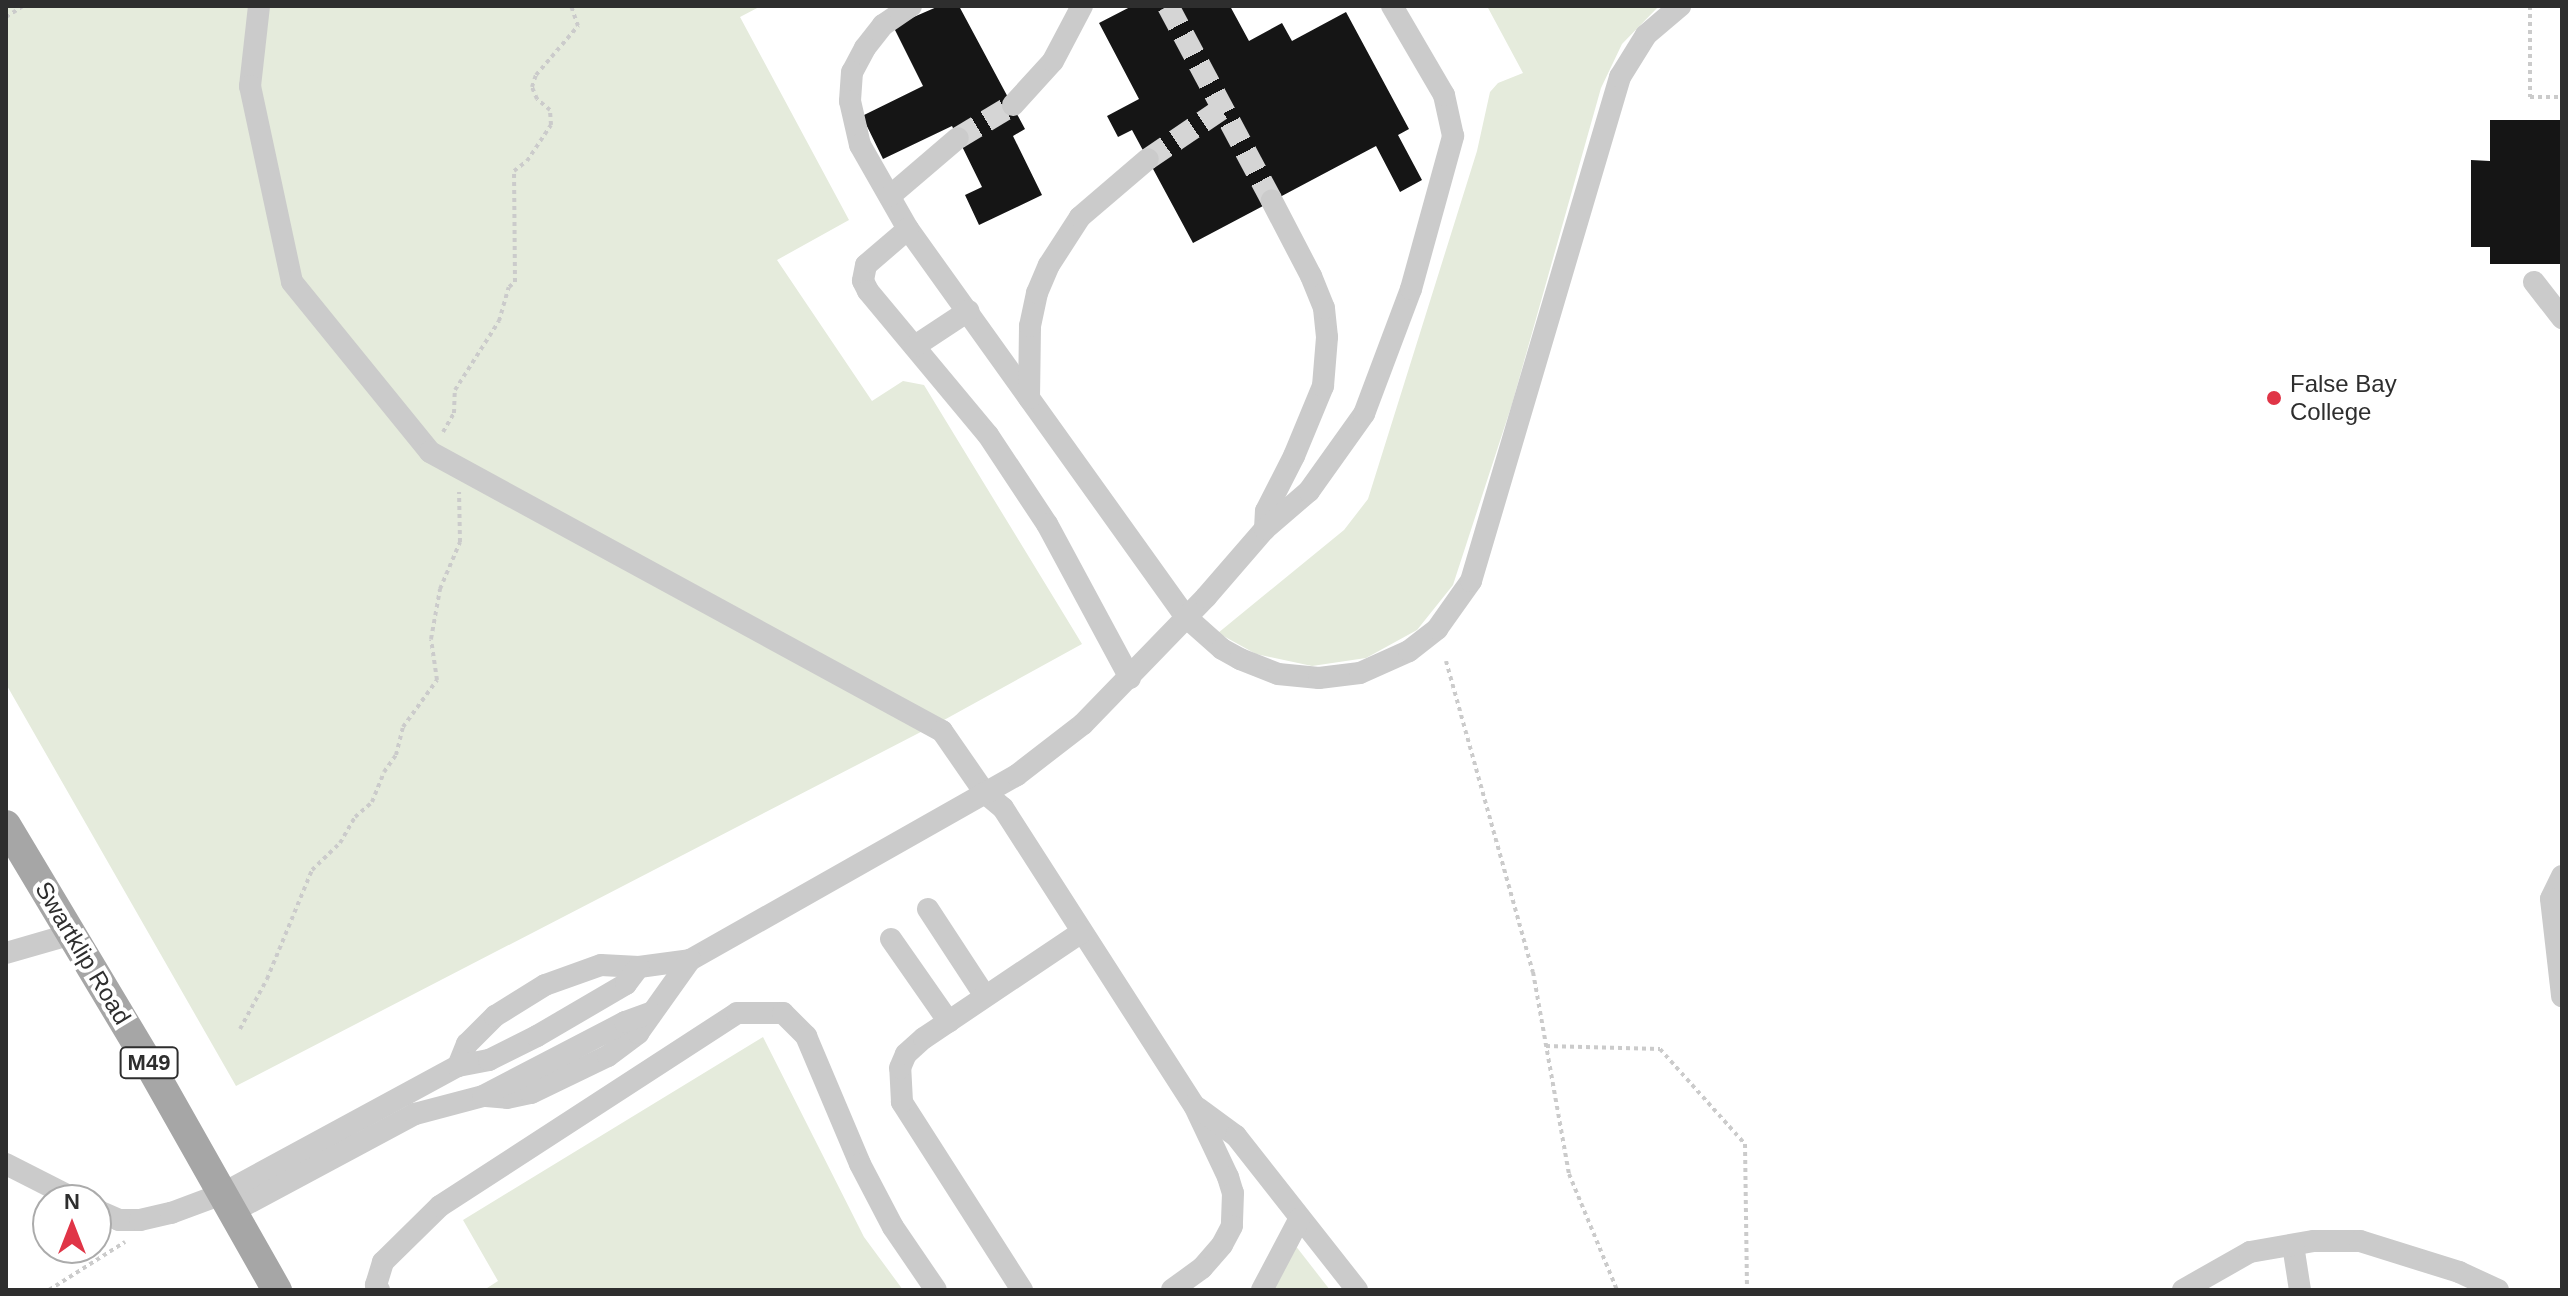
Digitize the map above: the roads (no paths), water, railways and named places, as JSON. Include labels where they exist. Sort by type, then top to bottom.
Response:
[{"type":"main road","name":"Swartklip Road","points":[[6,825],[277,1290]]},
{"type":"street","points":[[259,6],[250,86],[292,282],[430,452],[942,731],[985,793],[1003,808],[1194,1105],[1228,1177],[1234,1210],[1232,1226],[1222,1245],[1202,1268],[1172,1290]]},
{"type":"street","points":[[911,6],[883,25],[852,72],[850,101],[860,145],[908,229],[1186,617],[1222,649],[1240,659],[1278,674],[1319,678],[1360,673],[1394,660],[1424,641],[1451,614],[1479,562],[1620,77],[1646,35],[1680,6]]},
{"type":"street","points":[[1013,105],[1053,61],[1082,6]]},
{"type":"street","points":[[458,1066],[467,1044],[495,1016],[545,985],[601,965],[639,967],[690,960],[1040,759],[1130,678],[1265,529],[1309,491],[1364,414],[1411,289],[1453,136],[1444,95],[1392,6]]},
{"type":"street","points":[[890,196],[958,138]]},
{"type":"street","points":[[1029,401],[1030,326],[1049,265],[1080,217],[1148,159]]},
{"type":"street","points":[[1265,529],[1266,511],[1294,456],[1323,386],[1327,337],[1324,308],[1272,201]]},
{"type":"street","points":[[908,229],[866,265],[863,281],[988,435],[1047,524],[1130,678]]},
{"type":"street","points":[[2534,282],[2562,318]]},
{"type":"street","points":[[915,346],[968,311]]},
{"type":"street","points":[[2562,876],[2551,899],[2562,996]]},
{"type":"street","points":[[928,909],[985,996]]},
{"type":"street","points":[[1022,1290],[902,1102],[898,1086],[906,1054],[985,996],[1082,932]]},
{"type":"street","points":[[6,953],[72,934]]},
{"type":"street","points":[[891,939],[949,1022]]},
{"type":"street","points":[[112,1217],[140,1220],[227,1203],[415,1114],[483,1096],[518,1097],[560,1082],[638,1033],[690,960]]},
{"type":"street","points":[[227,1203],[458,1066],[489,1060],[537,1036],[626,984],[639,967]]},
{"type":"street","points":[[379,1290],[376,1285],[383,1262],[440,1206],[737,1013],[783,1013],[806,1036],[860,1164],[893,1227],[936,1290]]},
{"type":"street","points":[[1194,1105],[1236,1136],[1357,1290]]},
{"type":"street","points":[[6,1164],[45,1184]]},
{"type":"street","points":[[1262,1290],[1300,1218]]},
{"type":"street","points":[[2183,1290],[2250,1252],[2293,1245],[2360,1241],[2459,1272],[2498,1290]]},
{"type":"street","points":[[2293,1245],[2300,1290]]},
{"type":"tunnel","points":[[1168,6],[1272,201]]},
{"type":"tunnel","points":[[958,138],[1013,105]]},
{"type":"tunnel","points":[[1148,159],[1223,108]]},
{"type":"place","name":"False Bay College","points":[[2274,398]]}]
